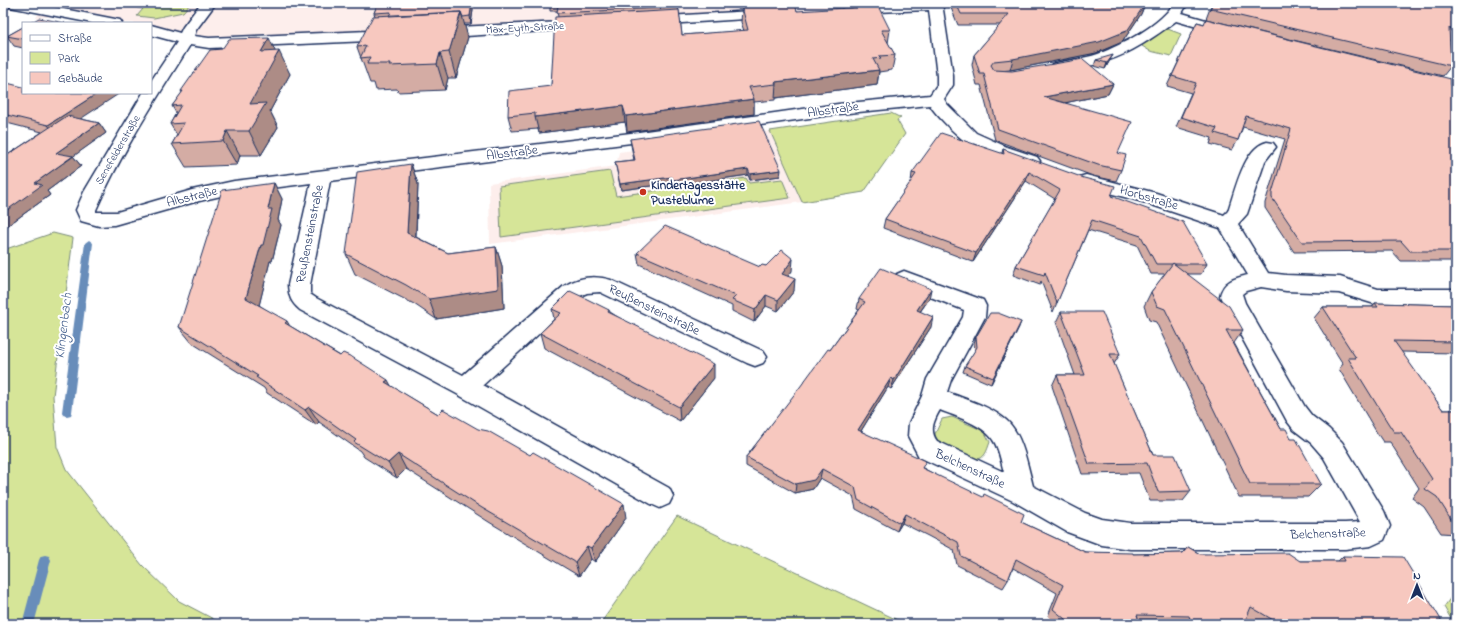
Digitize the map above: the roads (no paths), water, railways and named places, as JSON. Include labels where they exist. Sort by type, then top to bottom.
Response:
[{"type":"street","points":[[10,3],[110,22]]},
{"type":"street","name":"Senefelderstraße","points":[[152,92],[186,40],[188,30],[209,3]]},
{"type":"street","points":[[839,10],[936,4],[945,85],[933,102],[970,137],[1001,152],[1050,167]]},
{"type":"street","points":[[1047,69],[1084,63],[1114,53],[1145,36],[1178,9],[1187,20],[1240,34]]},
{"type":"street","points":[[639,21],[783,13]]},
{"type":"street","name":"Max-Eyth-Straße","points":[[423,34],[599,24]]},
{"type":"street","points":[[152,30],[186,40],[209,43],[408,34]]},
{"type":"street","name":"Senefelderstraße","points":[[91,218],[88,216],[86,210],[94,192],[151,94]]},
{"type":"street","name":"Albstraße","points":[[91,218],[102,220],[112,219],[212,191],[322,175],[639,137],[853,107],[890,103],[933,102]]},
{"type":"street","points":[[1267,147],[1256,159],[1237,214],[1227,223],[1261,279],[1286,283],[1340,285],[1378,297],[1456,297]]},
{"type":"street","name":"Reußensteinstraße","points":[[322,175],[300,279],[300,297],[308,304],[465,386],[660,496]]},
{"type":"street","name":"Horbstraße","points":[[1071,175],[1088,182],[1149,197],[1227,223]]},
{"type":"street","name":"Belchenstraße","points":[[895,276],[975,306],[974,317],[939,379],[934,397],[921,424],[919,433],[921,441],[928,450],[1022,493],[1077,523],[1102,532],[1130,536],[1345,536],[1366,534],[1374,531],[1376,526],[1374,520],[1333,450],[1320,436],[1303,423],[1296,414],[1234,303],[1231,296],[1235,287],[1261,279]]},
{"type":"street","name":"Reußensteinstraße","points":[[465,386],[572,291],[581,285],[603,285],[755,357]]},
{"type":"street","name":"Belchenstraße","points":[[934,397],[993,423],[1001,430],[1007,440],[1022,493]]},
{"type":"waterway","name":"Klingenbach","points":[[67,412],[89,243]]},
{"type":"waterway","name":"Klingenbach","points":[[28,624],[45,560]]},
{"type":"place","name":"Kindertagesstätte Pusteblume","points":[[643,192]]}]
